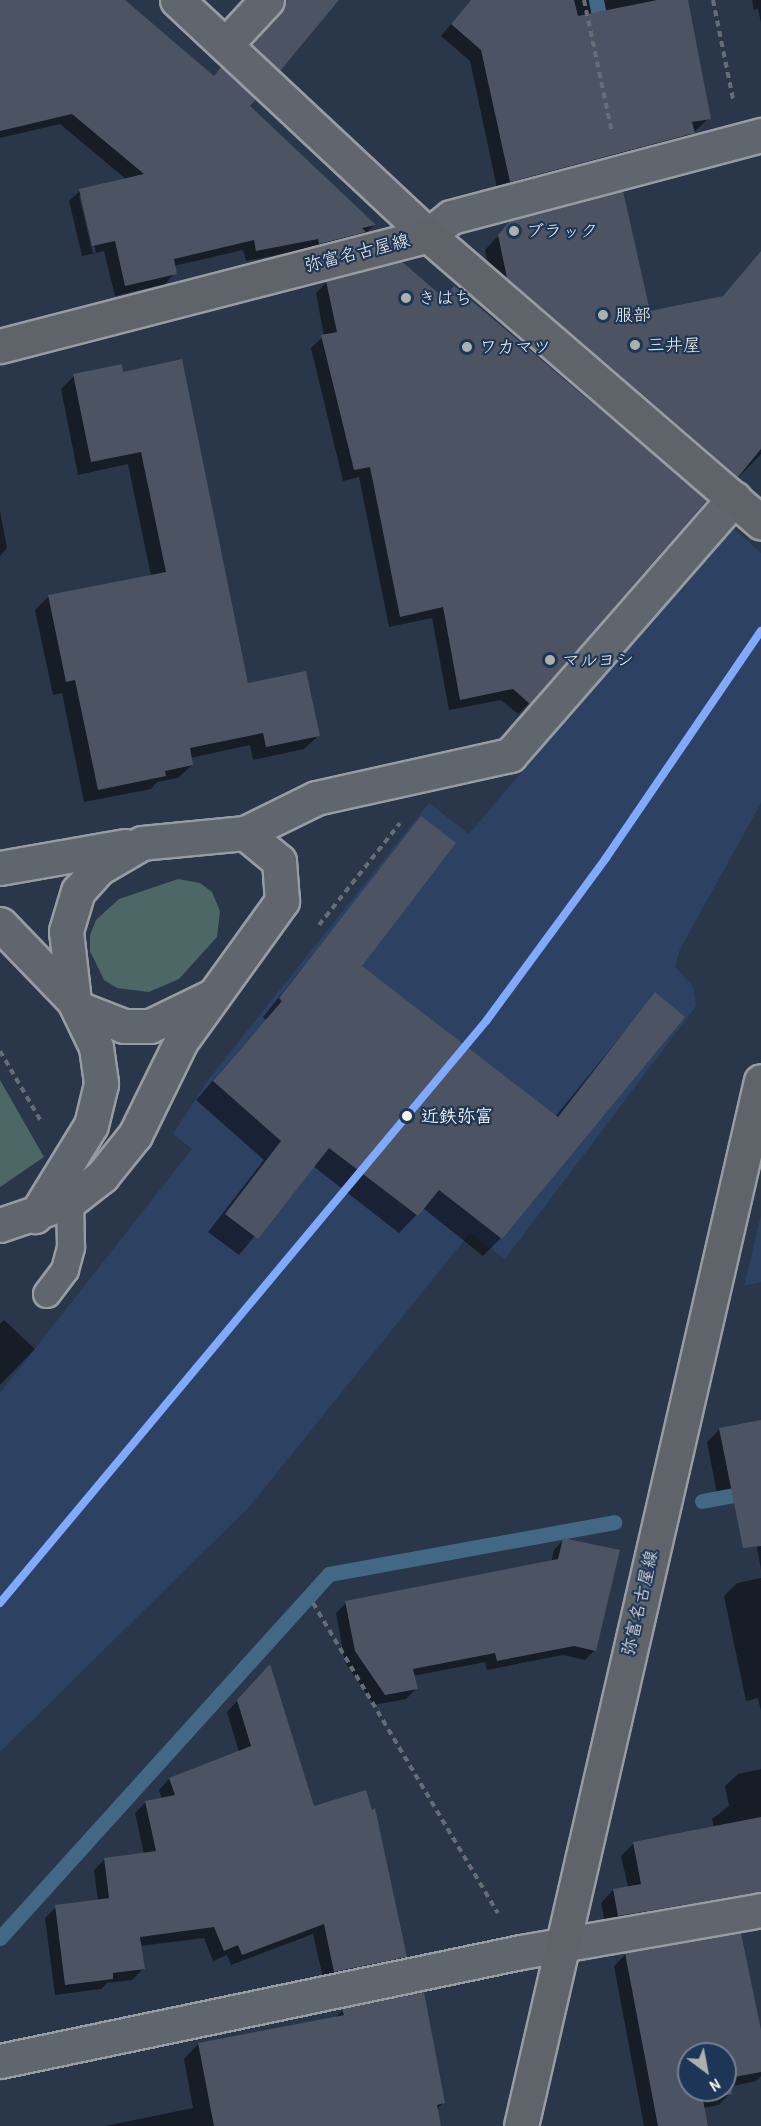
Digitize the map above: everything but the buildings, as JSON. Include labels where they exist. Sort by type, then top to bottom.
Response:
[{"type":"main road","name":"弥富名古屋線","points":[[0,346],[428,235],[761,522]]},
{"type":"main road","name":"弥富名古屋線","points":[[521,2126],[560,1945],[761,1084]]},
{"type":"street","points":[[177,0],[428,235],[451,217],[751,138]]},
{"type":"street","points":[[226,44],[267,0]]},
{"type":"street","points":[[0,868],[142,843],[245,832],[316,798],[510,755],[734,498]]},
{"type":"street","points":[[0,1225],[35,1216],[70,1201],[102,1176],[135,1135],[182,1041],[282,901],[279,861],[245,832]]},
{"type":"street","points":[[35,1216],[92,1125],[101,1084],[96,1047],[76,1004],[66,931],[78,891],[99,868],[142,843]]},
{"type":"street","points":[[0,924],[76,1004],[124,1026],[150,1026],[214,995]]},
{"type":"street","points":[[0,2061],[521,1952],[761,1910]]},
{"type":"lane","points":[[47,1294],[65,1270],[71,1247],[70,1201]]},
{"type":"path","points":[[584,0],[620,172]]},
{"type":"path","points":[[713,0],[751,138]]},
{"type":"path","points":[[0,1051],[44,1127]]},
{"type":"path","points":[[313,1603],[521,1952]]},
{"type":"shaded area","points":[[731,526],[761,553],[761,803],[680,949],[675,967],[693,986],[696,1006],[505,1259],[470,1233],[250,1506],[0,1752],[0,1393],[192,1149],[173,1134],[208,1080],[429,803],[469,834]]},
{"type":"shaded area","points":[[761,1215],[761,1282],[744,1286]]},
{"type":"green space","points":[[178,879],[200,883],[212,892],[220,911],[217,937],[179,979],[149,992],[117,988],[104,980],[90,951],[90,935],[96,920],[119,899]]},
{"type":"green space","points":[[0,1080],[44,1157],[0,1187]]},
{"type":"waterway","points":[[596,0],[602,30]]},
{"type":"waterway","points":[[702,1501],[761,1490]]},
{"type":"waterway","points":[[0,1938],[329,1574],[614,1522]]},
{"type":"transit line","points":[[0,1603],[487,1020],[606,858],[761,631]]},
{"type":"place","name":"ブラック","points":[[514,231]]},
{"type":"place","name":"きはち","points":[[406,298]]},
{"type":"place","name":"服部","points":[[603,315]]},
{"type":"place","name":"三井屋","points":[[635,345]]},
{"type":"place","name":"ワカマツ","points":[[467,347]]},
{"type":"place","name":"マルヨシ","points":[[550,660]]},
{"type":"place","name":"近鉄弥富","points":[[407,1116]]}]
